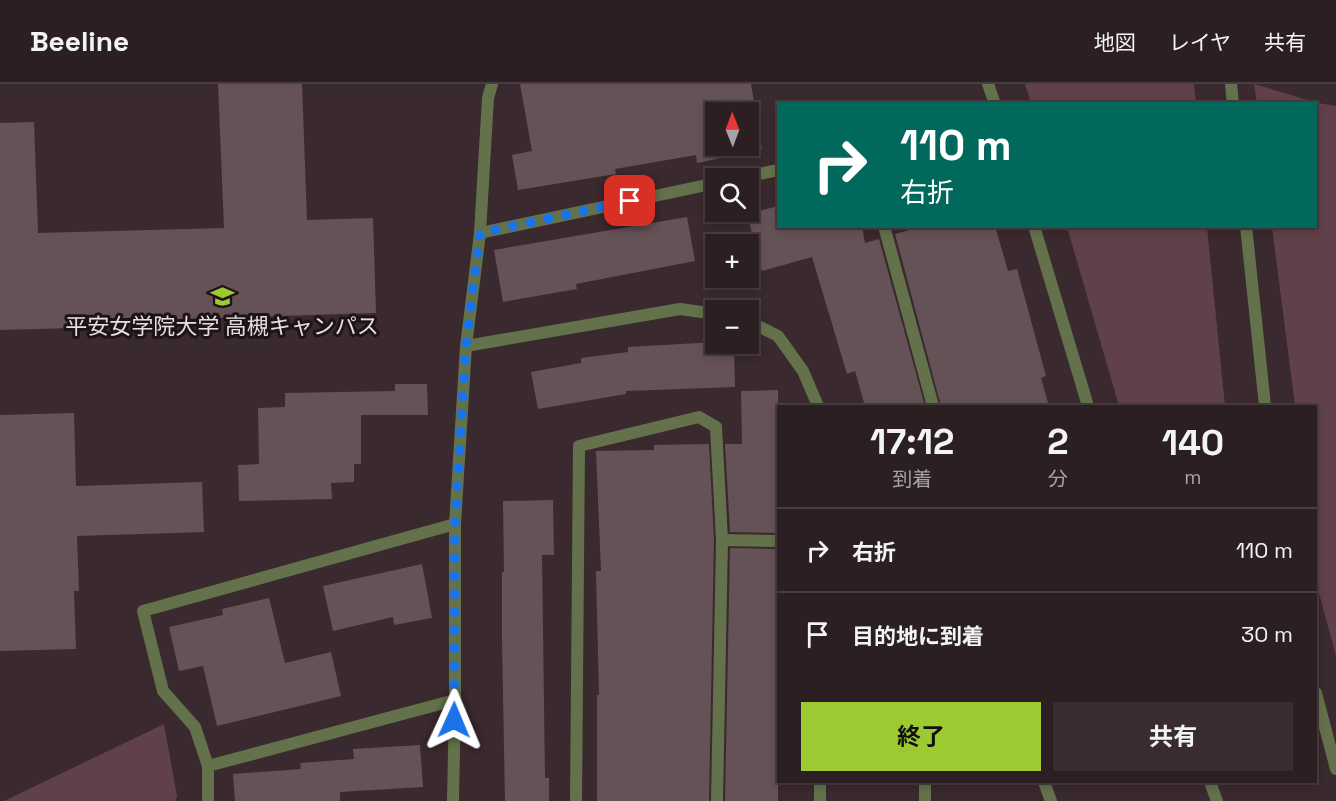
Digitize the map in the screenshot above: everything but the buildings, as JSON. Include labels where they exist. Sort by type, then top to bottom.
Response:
[{"type":"street","points":[[453,801],[455,524],[466,346],[480,233],[488,98],[492,84]]},
{"type":"street","points":[[988,84],[994,102]]},
{"type":"street","points":[[1230,84],[1233,102]]},
{"type":"street","points":[[759,174],[777,170]]},
{"type":"street","points":[[480,233],[705,185]]},
{"type":"street","points":[[885,228],[933,405]]},
{"type":"street","points":[[1035,228],[1088,405]]},
{"type":"street","points":[[1246,228],[1265,405]]},
{"type":"street","points":[[466,346],[680,309],[705,312]]},
{"type":"street","points":[[759,326],[778,336],[803,371],[818,405]]},
{"type":"street","points":[[576,801],[579,446],[699,417],[716,427],[722,540],[717,801]]},
{"type":"street","points":[[208,801],[208,766],[195,728],[163,691],[143,611],[455,524]]},
{"type":"street","points":[[722,540],[777,541]]},
{"type":"street","points":[[1317,697],[1336,769]]},
{"type":"street","points":[[208,766],[455,700]]},
{"type":"street","points":[[820,783],[820,801]]},
{"type":"street","points":[[925,783],[925,801]]},
{"type":"street","points":[[1044,783],[1051,801]]},
{"type":"street","points":[[1210,783],[1217,801]]},
{"type":"shaded area","points":[[1025,84],[1194,84],[1196,102],[1031,102]]},
{"type":"shaded area","points":[[1254,84],[1315,102],[1257,102]]},
{"type":"shaded area","points":[[1317,103],[1336,106],[1336,656],[1317,586],[1317,405],[1295,405],[1272,228],[1317,228]]},
{"type":"shaded area","points":[[1067,228],[1207,228],[1225,405],[1119,405]]},
{"type":"shaded area","points":[[164,724],[177,796],[175,801],[4,801]]},
{"type":"place","name":"平安女学院大学 高槻キャンパス","points":[[222,297]]},
{"type":"route","points":[[454,720],[455,524],[466,346],[480,233],[630,201]]}]
